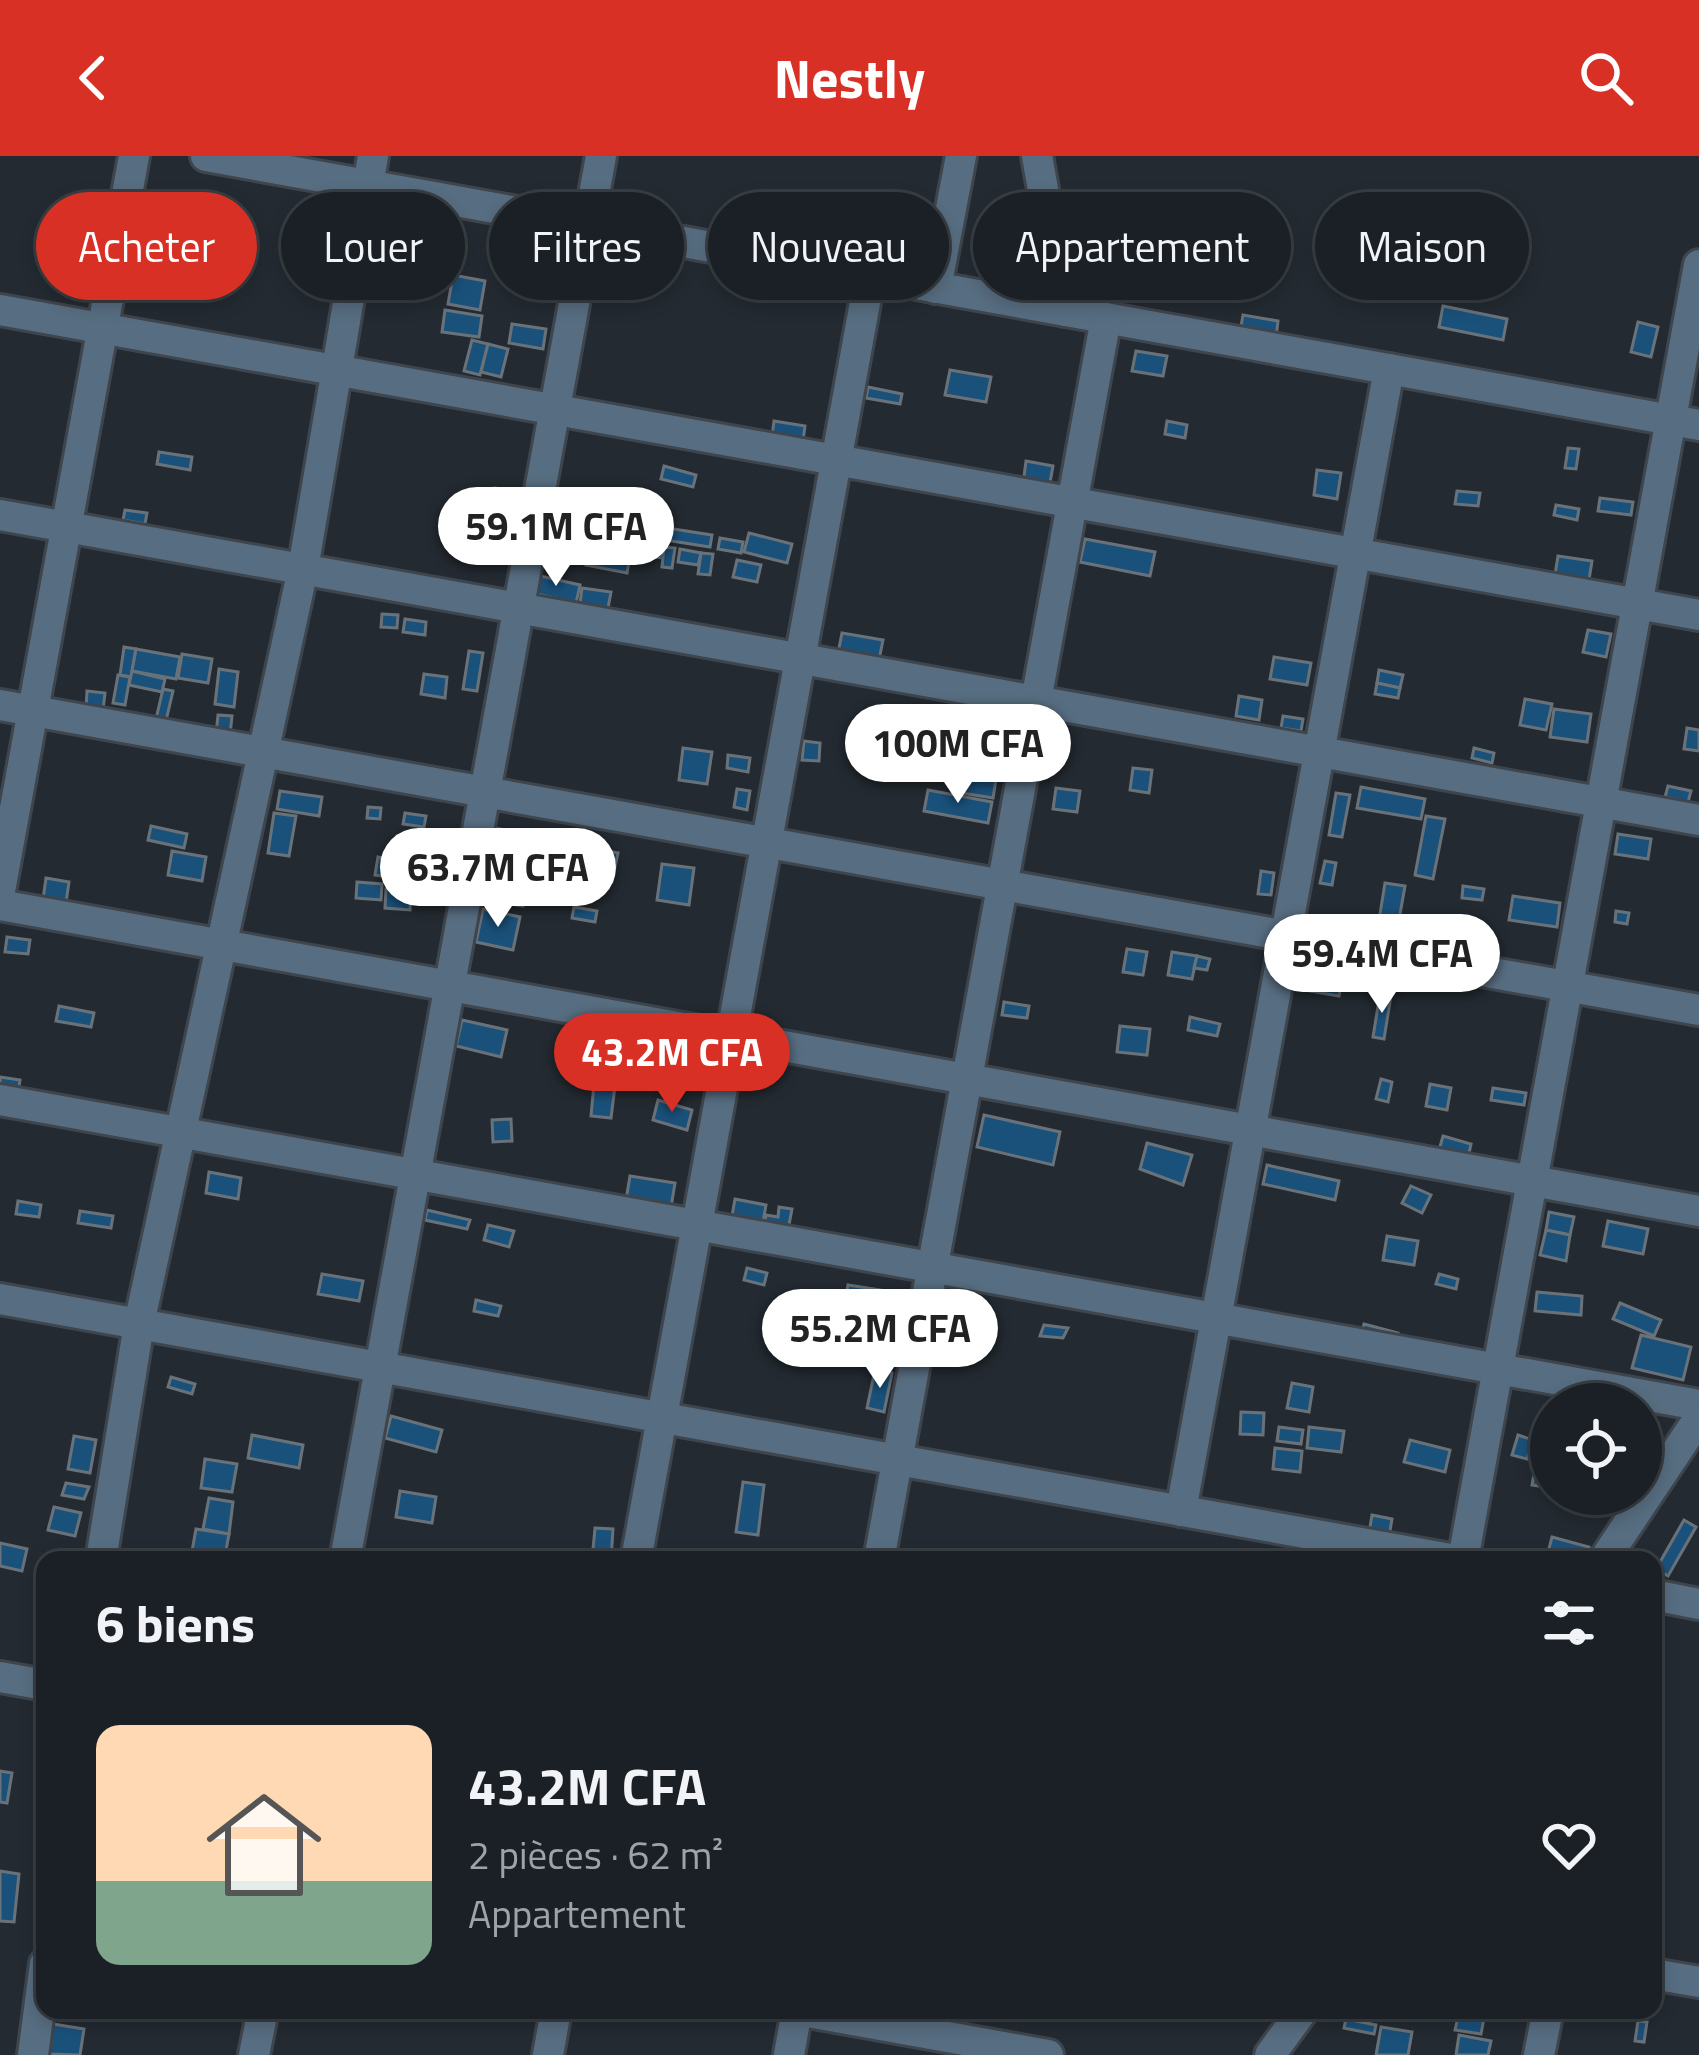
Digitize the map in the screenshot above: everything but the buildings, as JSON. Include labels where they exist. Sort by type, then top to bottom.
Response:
[{"type":"street","points":[[0,891],[134,156]]},
{"type":"street","points":[[206,156],[371,171],[489,200]]},
{"type":"street","points":[[594,192],[601,156]]},
{"type":"street","points":[[949,222],[961,156]]},
{"type":"street","points":[[1036,156],[1065,311]]},
{"type":"street","points":[[102,1551],[140,1324],[303,569],[371,171]]},
{"type":"street","points":[[1461,1551],[1637,604],[1685,422],[1699,265]]},
{"type":"street","points":[[949,290],[1685,422]]},
{"type":"street","points":[[347,1551],[574,300]]},
{"type":"street","points":[[638,1551],[865,300]]},
{"type":"street","points":[[0,310],[1699,615]]},
{"type":"street","points":[[881,1551],[1106,318]]},
{"type":"street","points":[[1181,1511],[1389,369]]},
{"type":"street","points":[[0,515],[1699,820]]},
{"type":"street","points":[[0,705],[1699,1010]]},
{"type":"street","points":[[0,905],[1699,1211]]},
{"type":"street","points":[[0,1100],[1699,1405]]},
{"type":"street","points":[[0,1299],[1408,1551]]},
{"type":"street","points":[[1610,1551],[1699,1418]]},
{"type":"street","points":[[1662,1597],[1699,1604]]},
{"type":"street","points":[[0,1677],[36,1683]]},
{"type":"street","points":[[1662,1976],[1699,1982]]},
{"type":"street","points":[[33,2055],[38,2019]]},
{"type":"street","points":[[254,2055],[260,2019]]},
{"type":"street","points":[[548,2055],[554,2019]]},
{"type":"street","points":[[789,2055],[795,2019]]},
{"type":"street","points":[[847,2019],[1048,2055]]},
{"type":"street","points":[[1270,2055],[1296,2019]]},
{"type":"street","points":[[1539,2055],[1545,2019]]}]
